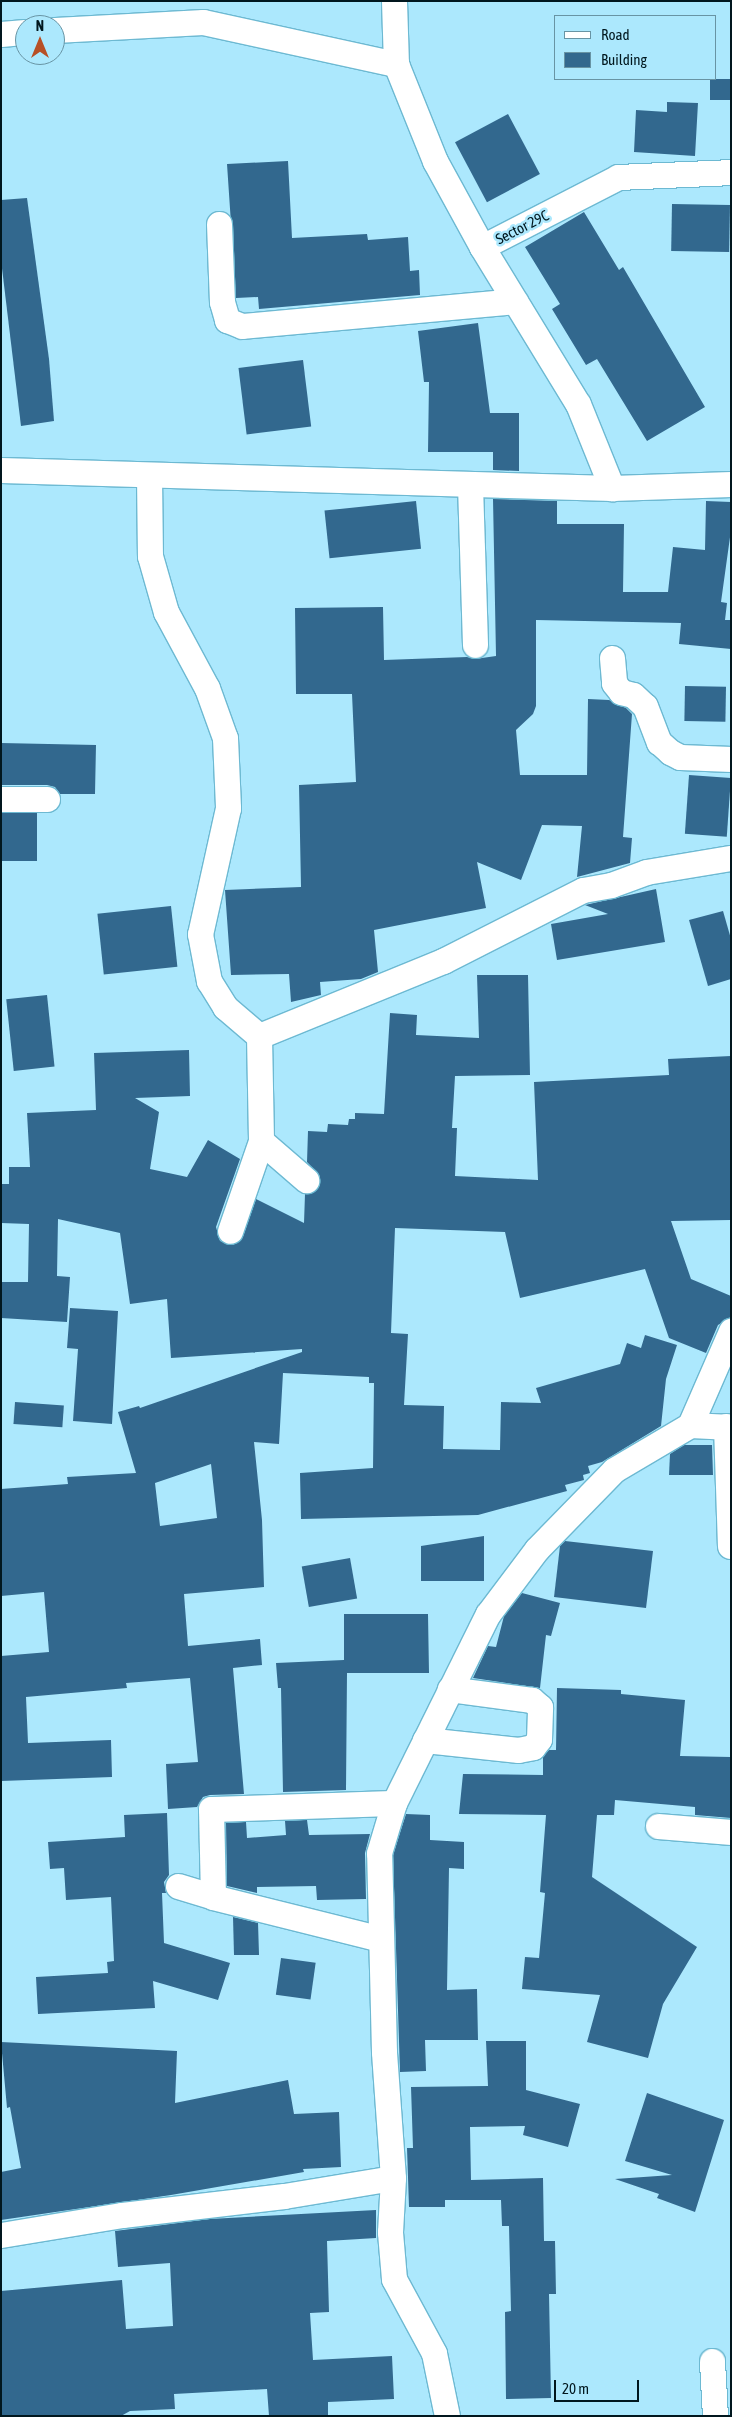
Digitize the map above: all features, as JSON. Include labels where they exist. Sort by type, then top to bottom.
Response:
[{"type":"street","name":"Sector 29C","points":[[394,1],[396,64],[435,161],[482,247],[618,177],[731,172]]},
{"type":"street","points":[[65,29],[203,22],[396,64]]},
{"type":"street","points":[[1,34],[15,33]]},
{"type":"street","points":[[219,224],[222,302],[227,320],[242,326],[515,301]]},
{"type":"street","points":[[482,247],[578,404],[612,488]]},
{"type":"street","points":[[1,470],[149,476],[612,488],[731,484]]},
{"type":"street","points":[[149,476],[150,556],[166,612],[207,688],[226,738],[228,808],[200,934],[209,981],[226,1007],[259,1036],[262,1141],[230,1231]]},
{"type":"street","points":[[470,485],[475,645]]},
{"type":"street","points":[[612,658],[614,683],[621,692],[633,695],[645,706],[659,742],[670,752],[680,757],[731,759]]},
{"type":"street","points":[[1,799],[47,799]]},
{"type":"street","points":[[259,1036],[443,962],[583,890],[611,885],[646,872],[731,858]]},
{"type":"street","points":[[262,1141],[306,1180]]},
{"type":"street","points":[[690,1425],[731,1331]]},
{"type":"street","points":[[448,2416],[434,2353],[394,2279],[390,2232],[393,2178],[384,2052],[379,1853],[394,1803],[488,1614],[537,1549],[614,1470],[690,1425],[728,1427],[730,1546]]},
{"type":"street","points":[[425,1740],[518,1750],[533,1747],[539,1740],[540,1707],[532,1700],[450,1689]]},
{"type":"street","points":[[213,1897],[211,1809],[394,1803]]},
{"type":"street","points":[[658,1826],[731,1832]]},
{"type":"street","points":[[178,1886],[213,1897],[381,1939]]},
{"type":"street","points":[[1,2235],[122,2215],[284,2196],[393,2178]]},
{"type":"street","points":[[712,2361],[715,2416]]},
{"type":"building","points":[[731,79],[731,100],[710,100],[710,80]]},
{"type":"building","points":[[667,102],[698,103],[695,156],[634,152],[636,110],[667,112]]},
{"type":"building","points":[[508,114],[540,174],[487,202],[455,142]]},
{"type":"building","points":[[288,161],[292,238],[367,234],[368,240],[408,237],[410,271],[419,270],[420,295],[259,309],[258,297],[236,298],[227,164]]},
{"type":"building","points":[[27,198],[49,359],[54,421],[21,426],[1,260],[1,200]]},
{"type":"building","points":[[672,204],[730,205],[729,252],[671,251]]},
{"type":"building","points":[[584,212],[619,270],[623,267],[705,407],[647,441],[597,359],[586,365],[552,309],[560,304],[525,247]]},
{"type":"building","points":[[478,323],[490,413],[519,413],[519,471],[493,470],[493,452],[428,452],[429,382],[424,382],[418,331]]},
{"type":"building","points":[[303,360],[311,427],[247,434],[238,368]]},
{"type":"building","points":[[493,499],[557,501],[557,524],[624,524],[623,592],[668,592],[673,547],[705,550],[706,501],[731,502],[731,530],[721,602],[727,603],[725,620],[731,620],[731,649],[679,644],[681,623],[536,620],[536,706],[533,714],[516,730],[520,775],[587,775],[588,699],[609,700],[626,708],[632,714],[623,837],[632,838],[630,863],[577,877],[582,826],[542,825],[521,880],[477,862],[486,908],[374,930],[378,972],[361,979],[320,982],[321,995],[291,1002],[289,974],[231,975],[225,890],[301,887],[299,785],[356,782],[352,694],[296,694],[295,608],[383,607],[384,660],[467,657],[475,659],[496,656]]},
{"type":"building","points":[[416,501],[421,549],[330,558],[325,511]]},
{"type":"building","points":[[685,686],[726,687],[725,722],[684,721]]},
{"type":"building","points":[[1,743],[96,745],[95,794],[60,794],[55,787],[47,785],[1,785]]},
{"type":"building","points":[[689,775],[731,778],[727,837],[685,834]]},
{"type":"building","points":[[1,813],[37,813],[37,861],[1,861]]},
{"type":"building","points":[[656,889],[665,942],[557,960],[551,924],[608,914],[585,905]]},
{"type":"building","points":[[171,906],[177,967],[104,974],[97,914]]},
{"type":"building","points":[[723,911],[731,939],[731,979],[708,986],[689,920]]},
{"type":"building","points":[[477,975],[528,975],[530,1075],[455,1076],[452,1128],[457,1128],[455,1176],[538,1180],[534,1082],[669,1075],[668,1059],[731,1056],[731,1220],[671,1221],[691,1279],[731,1296],[731,1317],[718,1325],[706,1353],[669,1338],[645,1269],[520,1298],[505,1232],[395,1228],[391,1333],[408,1334],[404,1405],[444,1406],[443,1449],[500,1450],[501,1402],[541,1403],[536,1388],[620,1364],[627,1343],[641,1348],[645,1335],[677,1345],[666,1379],[661,1426],[602,1462],[588,1466],[590,1473],[583,1475],[584,1480],[565,1485],[567,1491],[478,1515],[301,1519],[300,1473],[373,1468],[374,1383],[369,1383],[369,1377],[283,1373],[279,1444],[254,1442],[262,1520],[264,1587],[184,1594],[188,1646],[260,1639],[262,1665],[233,1668],[244,1794],[210,1795],[203,1797],[197,1807],[168,1809],[166,1764],[198,1762],[190,1678],[126,1683],[127,1688],[26,1697],[28,1743],[111,1740],[112,1777],[1,1781],[1,1656],[49,1652],[44,1592],[1,1596],[1,1489],[68,1484],[67,1477],[136,1473],[118,1412],[139,1406],[140,1408],[302,1352],[302,1349],[171,1358],[167,1299],[130,1304],[120,1233],[58,1219],[57,1276],[70,1277],[67,1322],[1,1318],[1,1282],[28,1282],[29,1224],[1,1223],[1,1184],[9,1184],[9,1167],[30,1167],[27,1113],[96,1110],[94,1053],[189,1050],[190,1096],[135,1098],[159,1112],[150,1169],[187,1177],[208,1140],[240,1159],[216,1227],[220,1241],[233,1245],[243,1236],[256,1199],[304,1223],[305,1194],[316,1190],[320,1182],[319,1175],[307,1162],[308,1131],[327,1132],[328,1124],[348,1125],[349,1119],[355,1119],[355,1113],[384,1114],[390,1013],[417,1015],[416,1035],[479,1038]],"holes":[[[211,1464],[217,1518],[160,1526],[155,1483]]]},
{"type":"building","points":[[47,995],[55,1067],[14,1071],[6,999]]},
{"type":"building","points":[[70,1308],[118,1311],[112,1424],[73,1421],[78,1349],[67,1348]]},
{"type":"building","points":[[15,1402],[64,1405],[62,1427],[13,1424]]},
{"type":"building","points":[[684,1445],[712,1445],[713,1475],[669,1475],[670,1454]]},
{"type":"building","points":[[484,1536],[484,1581],[421,1581],[421,1546]]},
{"type":"building","points":[[565,1541],[653,1551],[646,1608],[554,1597],[560,1546]]},
{"type":"building","points":[[350,1558],[357,1598],[309,1607],[302,1567]]},
{"type":"building","points":[[522,1593],[560,1603],[551,1636],[546,1635],[540,1688],[473,1678],[488,1646],[496,1647],[504,1616]]},
{"type":"building","points":[[344,1614],[428,1614],[429,1673],[347,1673],[346,1790],[283,1792],[281,1688],[278,1688],[276,1663],[344,1660]]},
{"type":"building","points":[[557,1688],[621,1690],[621,1694],[685,1700],[680,1756],[731,1757],[731,1818],[695,1815],[695,1807],[615,1800],[614,1815],[597,1815],[592,1877],[697,1947],[663,2004],[648,2058],[587,2042],[600,1995],[522,1989],[525,1957],[539,1958],[545,1893],[540,1892],[546,1815],[459,1814],[463,1774],[543,1775],[543,1756],[549,1750],[556,1750]]},
{"type":"building","points":[[167,1813],[169,1875],[164,1882],[166,1893],[162,1893],[164,1943],[230,1963],[218,2000],[153,1981],[155,2008],[38,2014],[36,1977],[108,1973],[107,1962],[114,1961],[111,1897],[66,1900],[64,1868],[50,1869],[48,1842],[125,1837],[124,1815]]},
{"type":"building","points":[[406,1814],[430,1815],[430,1840],[464,1842],[464,1869],[449,1868],[447,1990],[477,1989],[478,2040],[425,2040],[426,2071],[400,2072],[393,1855]]},
{"type":"building","points":[[307,1820],[309,1835],[370,1834],[365,1853],[366,1899],[317,1900],[316,1886],[257,1887],[257,1893],[227,1886],[226,1823],[246,1822],[247,1838],[286,1835],[285,1821]]},
{"type":"building","points":[[233,1917],[258,1923],[259,1955],[234,1955]]},
{"type":"building","points":[[281,1958],[316,1963],[311,2000],[276,1995]]},
{"type":"building","points":[[486,2041],[526,2041],[526,2090],[580,2104],[568,2147],[523,2135],[525,2126],[470,2127],[471,2180],[543,2178],[544,2241],[555,2241],[556,2294],[549,2294],[551,2398],[506,2399],[505,2312],[511,2311],[509,2226],[502,2226],[501,2200],[445,2200],[445,2207],[409,2207],[407,2148],[413,2148],[411,2087],[488,2086]]},
{"type":"building","points":[[1,2042],[177,2051],[175,2103],[288,2080],[294,2114],[339,2112],[341,2167],[303,2169],[304,2172],[171,2195],[1,2220],[1,2172],[21,2168],[10,2107],[7,2108]]},
{"type":"building","points":[[647,2093],[724,2120],[695,2212],[657,2198],[659,2194],[615,2179],[672,2175],[625,2161]]},
{"type":"building","points":[[376,2210],[376,2238],[327,2241],[329,2312],[310,2313],[313,2360],[392,2356],[394,2399],[328,2402],[328,2416],[269,2416],[267,2389],[174,2394],[175,2409],[130,2411],[121,2416],[1,2416],[1,2291],[122,2280],[126,2329],[173,2326],[170,2263],[118,2267],[115,2231],[210,2219]]}]
